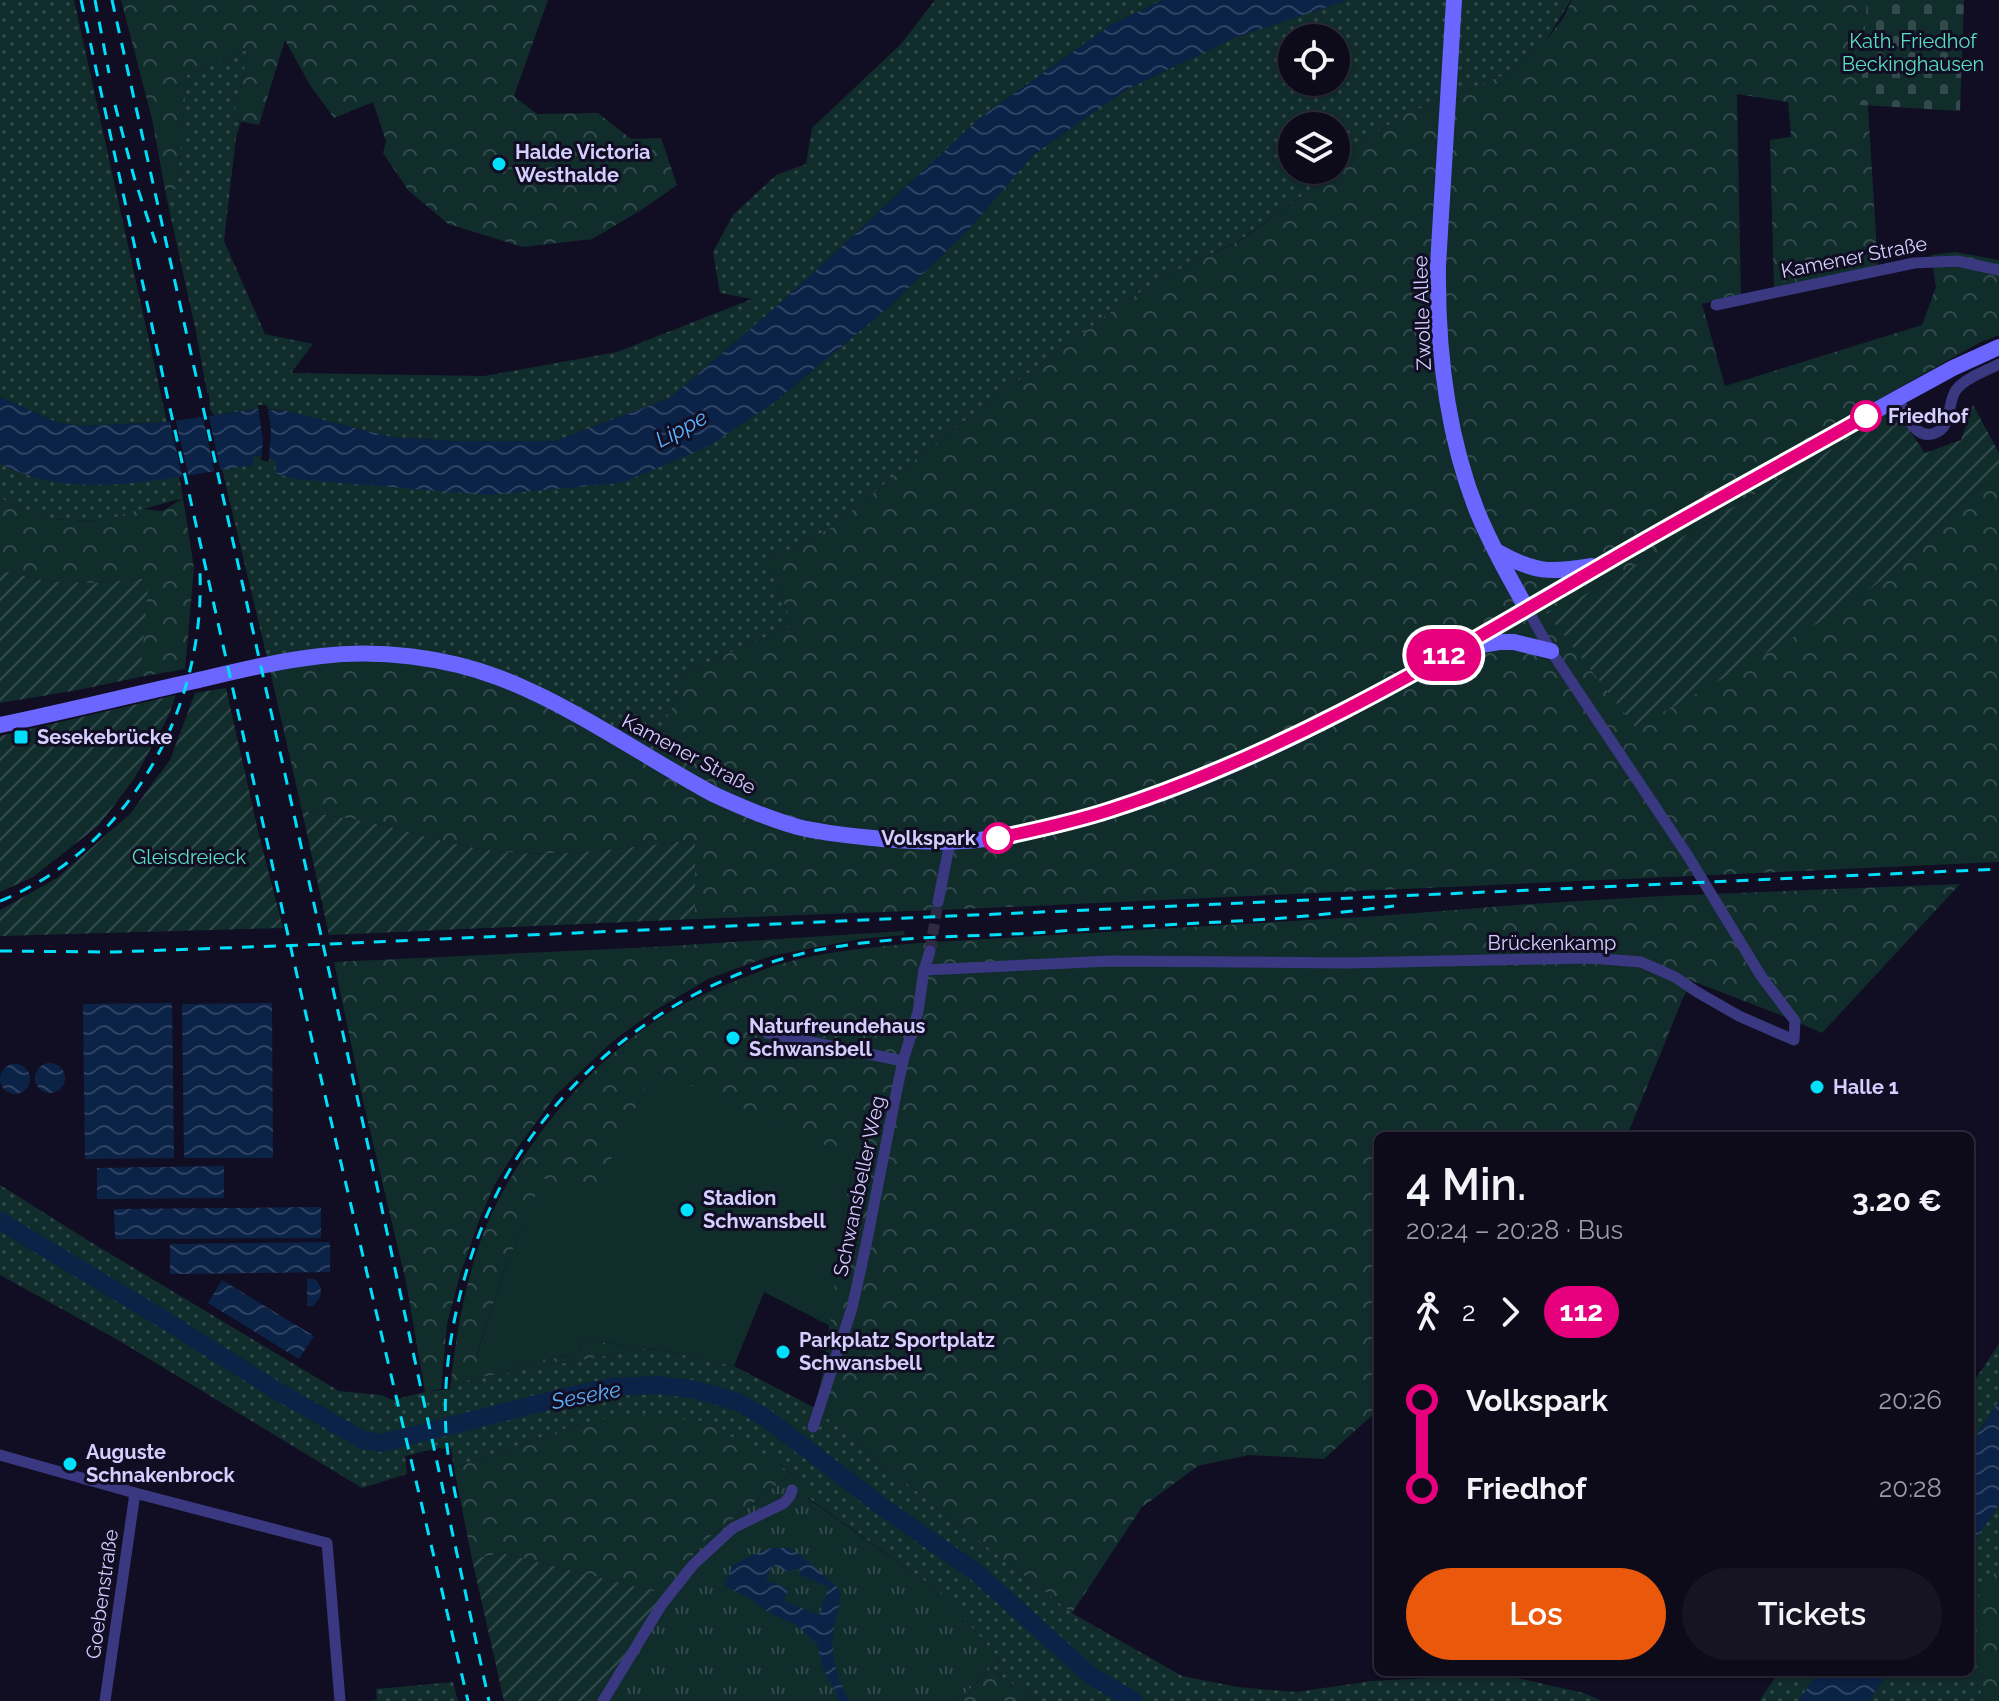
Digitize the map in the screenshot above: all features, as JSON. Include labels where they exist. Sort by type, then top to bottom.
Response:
[{"type":"main road","name":"Zwolle Allee","points":[[1454,0],[1438,265],[1437,308],[1441,356],[1449,411],[1476,509],[1527,609]]},
{"type":"main road","name":"Kamener Straße","points":[[0,725],[284,661],[352,653],[413,657],[462,667],[527,689],[713,794],[798,827],[845,836],[910,841],[998,838],[1109,811],[1166,791],[1281,742],[1394,684],[1898,398],[1999,347]]},
{"type":"main road","points":[[1495,551],[1536,570],[1560,571],[1602,565]]},
{"type":"main road","points":[[1456,649],[1514,642],[1551,651]]},
{"type":"street","name":"Kamener Straße","points":[[1716,305],[1914,263],[1957,261],[1999,270]]},
{"type":"street","points":[[1898,398],[1914,427],[1930,435],[1944,425],[1958,387],[1999,364]]},
{"type":"street","name":"Brückenkamp","points":[[924,970],[1110,961],[1346,963],[1591,958],[1641,962],[1675,977],[1739,1016],[1794,1040],[1795,1021],[1761,976],[1688,856],[1551,651],[1527,609]]},
{"type":"street","points":[[938,902],[950,842]]},
{"type":"street","name":"Schwansbeller Weg","points":[[813,1427],[852,1308],[903,1061],[918,1012],[930,951]]},
{"type":"street","points":[[767,1033],[903,1061]]},
{"type":"street","points":[[0,1455],[327,1543],[340,1701]]},
{"type":"street","points":[[603,1701],[662,1604],[693,1565],[733,1528],[784,1503],[792,1490]]},
{"type":"street","name":"Goebenstraße","points":[[105,1701],[135,1493]]},
{"type":"green space","points":[[0,0],[74,0],[167,422],[80,426],[56,422],[0,397]]},
{"type":"green space","points":[[121,0],[548,0],[514,96],[537,114],[598,113],[631,139],[661,138],[677,185],[592,239],[523,247],[448,224],[408,190],[383,153],[386,141],[373,102],[334,118],[310,85],[285,40],[259,125],[233,120],[249,49],[187,75],[177,188],[166,195],[152,119]]},
{"type":"green space","points":[[935,0],[1163,0],[1112,24],[981,117],[784,300],[670,398],[555,441],[451,441],[391,437],[287,411],[256,409],[214,415],[210,410],[209,393],[166,195],[177,187],[187,75],[249,49],[233,120],[241,122],[236,137],[224,241],[265,334],[313,344],[291,373],[484,376],[617,352],[752,299],[720,293],[713,252],[733,215],[776,175],[806,164],[812,128],[901,44]]},
{"type":"green space","points":[[1348,0],[1571,0],[1545,42],[1512,72],[1406,114],[1350,147],[1350,112],[1278,112],[1278,184],[1319,184],[1240,240],[1163,277],[1108,314],[952,430],[829,529],[767,561],[793,625],[688,671],[648,761],[269,666],[222,469],[253,465],[253,455],[488,495],[772,404],[890,306],[969,229],[1034,154],[1124,91],[1231,39]]},
{"type":"green space","points":[[1572,0],[1867,0],[1861,104],[1868,106],[1878,268],[1774,289],[1770,140],[1791,137],[1788,102],[1737,94],[1741,296],[1702,304],[1725,386],[1922,325],[1936,287],[1931,255],[1955,252],[1999,260],[1999,335],[1886,395],[1896,411],[1569,604],[1547,613],[1852,603],[1884,578],[1946,518],[1999,473],[1999,862],[695,919],[695,840],[592,851],[514,853],[302,811],[269,666],[352,658],[424,664],[495,682],[547,705],[648,761],[688,671],[793,625],[767,561],[829,529],[952,430],[1163,277],[1241,240],[1319,184],[1350,184],[1350,147],[1406,114],[1512,72],[1545,42]]},
{"type":"green space","name":"Kath. Friedhof Beckinghausen","points":[[1867,0],[1964,0],[1960,111],[1860,105]]},
{"type":"green space","points":[[1973,405],[1999,453],[1999,473],[1946,518],[1884,578],[1852,603],[1635,727],[1546,612],[1569,604],[1896,411],[1925,453],[1961,440]]},
{"type":"green space","points":[[0,463],[42,479],[81,484],[120,483],[179,475],[183,498],[102,521],[46,519],[0,498]]},
{"type":"green space","points":[[0,498],[46,519],[102,521],[142,509],[163,511],[183,498],[194,568],[185,669],[140,677],[148,578],[95,583],[45,581],[0,570]]},
{"type":"green space","points":[[0,570],[45,581],[95,583],[149,578],[140,677],[0,703]]},
{"type":"green space","name":"Gleisdreieck","points":[[226,688],[283,928],[0,936],[0,910],[57,878],[130,814],[170,760],[195,693]]},
{"type":"green space","points":[[176,695],[168,717],[134,779],[99,825],[33,877],[0,892],[0,736]]},
{"type":"green space","points":[[302,811],[514,853],[592,851],[695,840],[695,919],[329,935]]},
{"type":"green space","points":[[1960,884],[1822,1033],[1692,981],[1629,1132],[1374,1132],[1374,1414],[1324,1459],[1249,1455],[1198,1466],[1142,1507],[1072,1613],[815,1408],[824,1367],[853,1158],[654,1070],[592,1200],[543,1179],[505,1268],[476,1356],[520,1364],[579,1353],[580,1339],[662,1350],[644,1349],[471,1379],[450,1389],[462,1308],[472,1268],[485,1229],[516,1168],[559,1110],[609,1057],[663,1016],[724,985],[797,960],[918,943],[1663,896]]},
{"type":"green space","points":[[904,931],[905,935],[860,939],[771,956],[708,979],[654,1011],[613,1041],[556,1095],[516,1150],[495,1184],[480,1218],[447,1324],[441,1389],[425,1392],[406,1282],[334,962]]},
{"type":"green space","name":"Stadion Schwansbell","points":[[654,1069],[854,1158],[842,1220],[830,1326],[764,1292],[734,1366],[662,1350],[580,1339],[579,1353],[520,1364],[476,1357],[505,1268],[543,1178],[592,1199]]},
{"type":"green space","points":[[0,1185],[339,1391],[381,1395],[392,1400],[450,1389],[471,1379],[644,1349],[734,1366],[815,1408],[1072,1613],[1182,1676],[1238,1687],[1296,1692],[1372,1681],[1508,1676],[1584,1693],[1602,1701],[1038,1701],[991,1669],[1000,1660],[942,1593],[807,1497],[811,1490],[772,1458],[579,1424],[454,1468],[451,1449],[438,1448],[405,1456],[407,1474],[362,1488],[118,1340],[0,1275]]},
{"type":"green space","points":[[1999,1344],[1999,1401],[1974,1439],[1974,1381]]},
{"type":"green space","points":[[629,1414],[701,1421],[772,1458],[791,1474],[702,1543],[665,1594],[502,1553],[472,1559],[454,1468],[579,1424]]},
{"type":"green space","points":[[791,1474],[812,1490],[807,1498],[942,1593],[1000,1660],[957,1701],[595,1701],[702,1543]]},
{"type":"green space","points":[[1999,1504],[1999,1566],[1974,1609],[1974,1542]]},
{"type":"green space","points":[[502,1553],[665,1594],[595,1701],[504,1701],[472,1559]]},
{"type":"green space","points":[[1999,1566],[1999,1701],[1984,1701],[1974,1667],[1974,1608]]},
{"type":"green space","points":[[991,1669],[1038,1701],[957,1701]]},
{"type":"green space","points":[[1974,1670],[1984,1701],[1869,1701],[1885,1676],[1974,1676]]},
{"type":"green space","points":[[1776,1676],[1815,1676],[1799,1701],[1759,1701]]},
{"type":"green space","points":[[453,1682],[458,1701],[371,1701],[377,1700],[376,1689]]},
{"type":"water","name":"Lippe","points":[[1163,0],[1348,0],[1231,39],[1124,91],[1034,154],[969,229],[890,306],[772,404],[707,447],[622,483],[488,495],[294,479],[277,474],[274,459],[254,455],[253,465],[107,485],[49,481],[0,463],[0,397],[56,422],[80,426],[167,422],[256,409],[287,411],[391,437],[451,441],[555,441],[670,398],[784,300],[981,117],[1112,24]]},
{"type":"water","points":[[172,1003],[174,1158],[85,1159],[83,1004]]},
{"type":"water","points":[[272,1003],[273,1158],[184,1158],[182,1004]]},
{"type":"water","points":[[50,1063],[61,1067],[65,1078],[61,1089],[50,1093],[39,1089],[35,1078],[39,1067]]},
{"type":"water","points":[[15,1064],[26,1068],[30,1079],[26,1090],[15,1094],[4,1090],[0,1079],[4,1068]]},
{"type":"water","points":[[224,1166],[224,1198],[97,1199],[97,1168]]},
{"type":"water","points":[[321,1207],[321,1238],[115,1239],[114,1209]]},
{"type":"water","points":[[330,1242],[330,1272],[170,1274],[170,1244]]},
{"type":"water","points":[[307,1278],[316,1280],[321,1290],[313,1306],[307,1306]]},
{"type":"water","points":[[222,1280],[314,1336],[299,1359],[208,1303]]},
{"type":"water","points":[[1999,1401],[1999,1504],[1974,1542],[1974,1439]]},
{"type":"water","points":[[771,1548],[788,1548],[801,1555],[840,1590],[833,1652],[840,1682],[850,1701],[840,1701],[823,1668],[817,1644],[796,1625],[725,1586],[732,1566]],"holes":[[[772,1565],[791,1573],[792,1569],[797,1569],[800,1575],[829,1587],[819,1615],[784,1601],[788,1589],[766,1580]]]},
{"type":"water","points":[[1815,1676],[1885,1676],[1869,1701],[1799,1701]]},
{"type":"pier","points":[[258,405],[267,405],[271,429],[269,462],[261,460],[263,441]]},
{"type":"pier","points":[[208,412],[221,473],[215,474],[202,413]]},
{"type":"pier","points":[[175,417],[189,478],[183,479],[169,418]]},
{"type":"waterway","name":"Seseke","points":[[0,1221],[363,1440],[382,1443],[611,1387],[658,1385],[692,1389],[738,1402],[766,1418],[884,1508],[976,1572],[1090,1675],[1134,1701]]},
{"type":"tunnel","points":[[930,951],[938,902]]},
{"type":"railway","points":[[81,0],[303,1002],[468,1701]]},
{"type":"railway","points":[[95,0],[109,73]]},
{"type":"railway","points":[[112,0],[489,1701]]},
{"type":"railway","points":[[115,105],[158,250]]},
{"type":"railway","points":[[0,901],[46,878],[86,847],[121,810],[150,768],[173,723],[189,674],[198,624],[200,573]]},
{"type":"railway","points":[[0,951],[114,952],[330,944],[1999,869]]},
{"type":"railway","points":[[456,1498],[446,1433],[447,1368],[458,1303],[477,1239],[490,1209],[531,1138],[562,1098],[597,1063],[636,1031],[678,1004],[722,981],[769,963],[844,945],[1270,919],[1394,906]]},
{"type":"bus line","name":"112","points":[[998,838],[1109,811],[1166,791],[1281,742],[1394,684],[1866,416]]},
{"type":"place","name":"Halde Victoria Westhalde","points":[[499,164]]},
{"type":"place","name":"Friedhof","points":[[1866,416]]},
{"type":"place","name":"Sesekebrücke","points":[[21,737]]},
{"type":"place","name":"Volkspark","points":[[998,838]]},
{"type":"place","name":"Naturfreundehaus Schwansbell","points":[[733,1038]]},
{"type":"place","name":"Halle 1","points":[[1817,1087]]},
{"type":"place","name":"Stadion Schwansbell","points":[[687,1210]]},
{"type":"place","name":"Parkplatz Sportplatz Schwansbell","points":[[783,1352]]},
{"type":"place","name":"Auguste Schnakenbrock","points":[[70,1464]]}]
